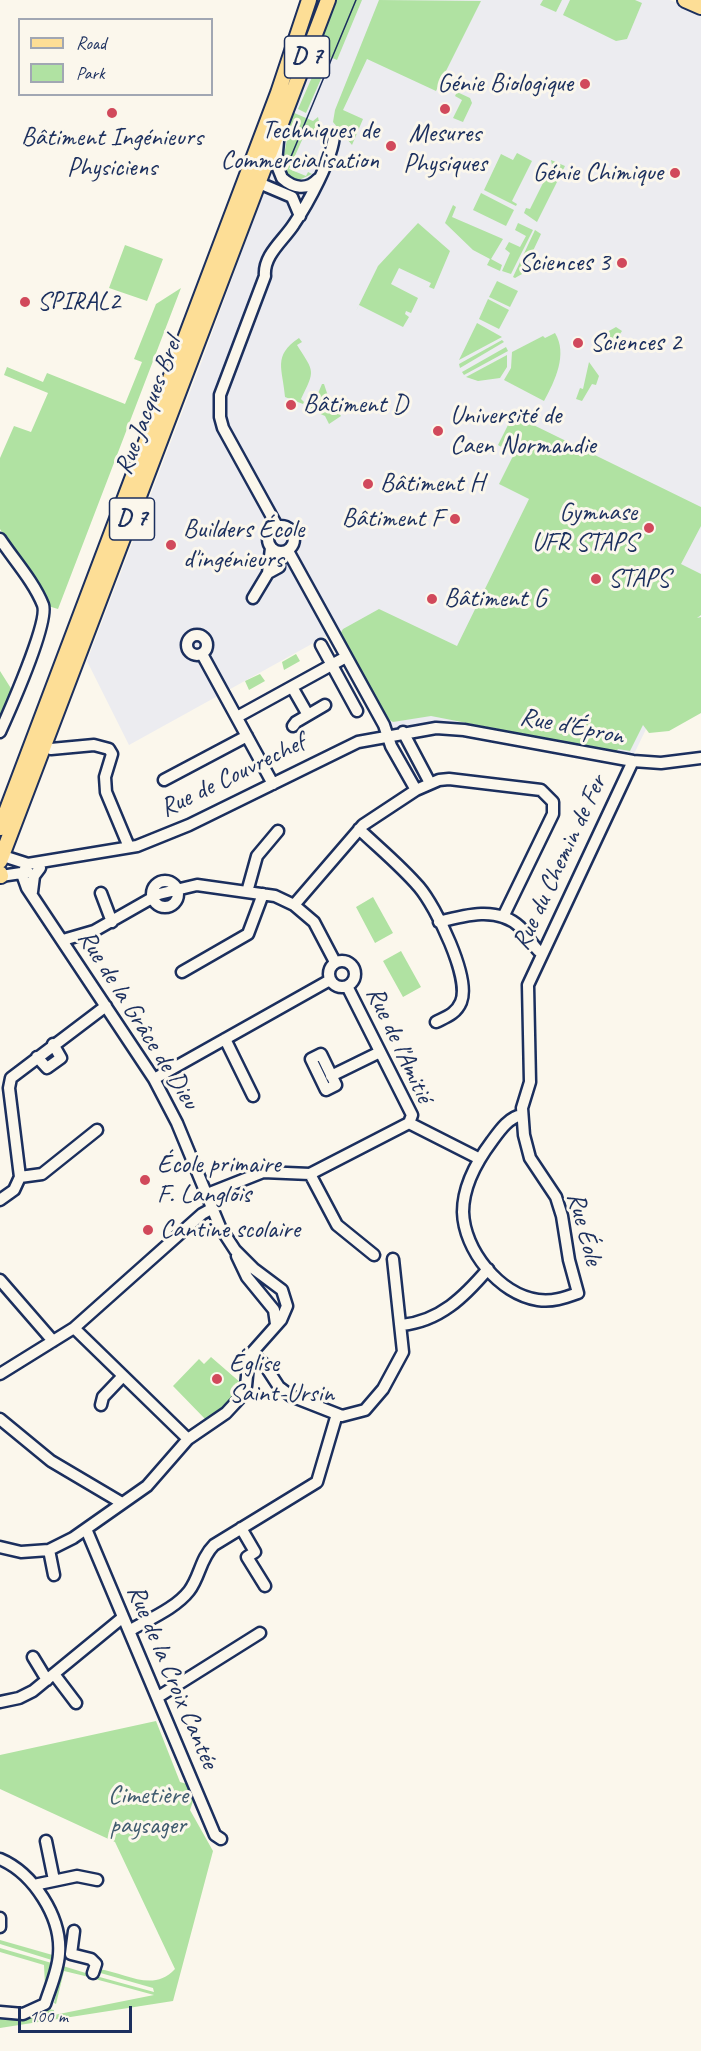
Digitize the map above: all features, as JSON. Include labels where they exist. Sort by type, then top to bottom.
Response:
[{"type":"main road","name":"Rue Jacques Brel","points":[[0,828],[255,150],[309,0]]},
{"type":"main road","name":"Rue Jacques Brel","points":[[1,857],[48,748],[328,0]]},
{"type":"main road","points":[[255,150],[259,183]]},
{"type":"street","points":[[281,126],[276,162],[282,178],[301,188],[310,186],[318,179]]},
{"type":"street","points":[[275,527],[224,428],[220,417],[220,395],[274,249],[300,216],[332,150],[334,135]]},
{"type":"street","points":[[259,183],[292,197],[300,216]]},
{"type":"street","points":[[275,527],[268,540],[279,550],[346,657],[384,725],[386,735],[416,790]]},
{"type":"street","points":[[253,597],[279,550],[293,545],[294,533],[289,527],[275,527]]},
{"type":"street","points":[[0,539],[29,580],[44,607],[41,627],[0,732]]},
{"type":"street","points":[[268,573],[279,567],[279,550]]},
{"type":"street","points":[[321,645],[357,711]]},
{"type":"street","points":[[202,654],[273,783]]},
{"type":"street","points":[[237,717],[346,657]]},
{"type":"street","points":[[292,687],[308,715]]},
{"type":"street","points":[[293,726],[325,705]]},
{"type":"street","name":"Rue de Couvrechef","points":[[0,875],[49,861],[129,847],[173,832],[345,747],[386,735],[436,728]]},
{"type":"street","name":"Rue d'Épron","points":[[436,728],[486,734],[633,761],[661,763],[701,758]]},
{"type":"street","points":[[403,732],[430,783]]},
{"type":"street","points":[[164,780],[247,736]]},
{"type":"street","points":[[48,748],[94,745],[109,749],[112,754],[105,777],[105,792],[129,847]]},
{"type":"street","name":"Rue du Chemin de Fer","points":[[528,985],[541,953],[633,761]]},
{"type":"street","points":[[294,904],[359,829],[416,790],[430,783],[449,779],[541,790],[551,798],[553,814],[504,917]]},
{"type":"street","points":[[359,829],[418,886],[439,922],[461,973],[464,989],[457,1009],[436,1022]]},
{"type":"street","points":[[246,892],[257,856],[278,831]]},
{"type":"street","name":"Rue de Couvrechef","points":[[1,857],[25,869],[40,868],[49,861]]},
{"type":"street","points":[[32,892],[34,876],[40,868]]},
{"type":"street","name":"Rue de la Grâce de Dieu","points":[[25,869],[32,892],[153,1079],[177,1123],[211,1209],[235,1250]]},
{"type":"street","points":[[177,888],[177,901],[170,907],[162,907],[152,898],[152,889],[158,882],[167,880],[177,888],[197,885],[263,894],[294,904],[314,922],[335,962]]},
{"type":"street","points":[[101,893],[112,922]]},
{"type":"street","points":[[182,972],[248,934],[263,894]]},
{"type":"street","points":[[63,940],[94,931],[152,898]]},
{"type":"street","points":[[439,922],[482,914],[504,917],[521,929],[541,953]]},
{"type":"street","points":[[335,962],[348,962],[354,968],[353,980],[347,986],[337,986],[330,980],[329,970],[335,962]]},
{"type":"street","points":[[153,1079],[330,980]]},
{"type":"street","name":"Rue Éole","points":[[522,1115],[512,1118],[503,1127],[480,1159],[468,1185],[464,1213],[469,1241],[488,1269],[513,1291],[535,1300],[554,1300],[578,1293],[569,1260],[562,1216],[556,1197],[530,1158],[522,1115],[530,1082],[528,985]]},
{"type":"street","name":"Rue de l'Amitié","points":[[347,986],[412,1115],[408,1123]]},
{"type":"street","points":[[0,1200],[14,1190],[20,1177],[4,1089],[14,1073],[106,1006]]},
{"type":"street","points":[[225,1039],[254,1095]]},
{"type":"street","points":[[332,1076],[380,1052]]},
{"type":"street","points":[[205,1195],[263,1172],[310,1174],[408,1123],[480,1159]]},
{"type":"street","points":[[20,1177],[42,1174],[97,1130]]},
{"type":"street","points":[[310,1174],[337,1225],[374,1255]]},
{"type":"street","points":[[0,1374],[75,1328],[202,1214],[211,1209]]},
{"type":"street","points":[[0,1547],[21,1552],[49,1550],[86,1529],[157,1476],[188,1439],[226,1413],[242,1395],[246,1386],[247,1364],[252,1353],[276,1324],[287,1306],[282,1290],[254,1269],[235,1250]]},
{"type":"street","points":[[235,1250],[247,1277],[274,1310],[276,1324]]},
{"type":"street","points":[[252,1353],[264,1364],[279,1387],[291,1396],[337,1414],[372,1404],[402,1356],[402,1325],[393,1259]]},
{"type":"street","points":[[402,1325],[419,1323],[453,1306],[488,1269]]},
{"type":"street","points":[[0,1280],[52,1341]]},
{"type":"street","points":[[274,1310],[287,1306]]},
{"type":"street","points":[[75,1328],[188,1439]]},
{"type":"street","points":[[102,1405],[103,1397],[123,1376]]},
{"type":"street","points":[[129,1631],[184,1596],[195,1581],[205,1555],[241,1528],[317,1482],[337,1414]]},
{"type":"street","points":[[0,1436],[4,1422],[51,1461],[122,1503]]},
{"type":"street","points":[[241,1528],[255,1552],[247,1557],[265,1586]]},
{"type":"street","name":"Rue de la Croix Cantée","points":[[86,1529],[215,1835],[221,1839]]},
{"type":"street","points":[[49,1550],[54,1575]]},
{"type":"street","points":[[0,1702],[19,1698],[51,1677],[122,1618]]},
{"type":"street","points":[[158,1697],[260,1633]]},
{"type":"street","points":[[33,1657],[76,1703]]},
{"type":"street","points":[[46,1840],[54,1880]]},
{"type":"street","points":[[0,1858],[25,1875],[34,1885],[51,1916],[59,1945],[57,1963],[45,2004],[23,2014],[0,2012]]},
{"type":"street","points":[[34,1885],[76,1876],[97,1880]]},
{"type":"street","points":[[0,1918],[0,1927]]},
{"type":"street","points":[[74,1931],[70,1954],[91,1959],[96,1964],[93,1973]]},
{"type":"street","points":[[59,1945],[71,1946]]},
{"type":"shaded area","name":"Université de Caen Normandie","points":[[334,0],[670,0],[701,13],[701,615],[634,754],[605,756],[429,723],[381,729],[328,635],[129,745],[87,661],[203,358]]},
{"type":"green space","points":[[314,0],[323,0],[288,91],[301,37]]},
{"type":"green space","points":[[335,0],[362,0],[337,60],[316,51]]},
{"type":"green space","points":[[379,0],[481,1],[436,91],[367,59],[343,110],[363,119],[352,145],[333,122],[335,110]]},
{"type":"green space","points":[[543,0],[562,0],[556,12],[540,5]]},
{"type":"green space","points":[[570,0],[635,0],[642,3],[627,39],[616,41],[563,15]]},
{"type":"green space","points":[[320,59],[328,63],[306,113],[298,109]]},
{"type":"green space","points":[[457,92],[470,98],[472,103],[463,122],[453,118],[462,100],[455,96]]},
{"type":"green space","points":[[292,112],[313,121],[318,117],[320,127],[317,133],[307,129],[289,169],[306,176],[308,172],[312,174],[299,180],[289,177],[282,166]]},
{"type":"green space","points":[[517,153],[532,161],[512,201],[517,204],[516,206],[484,190],[501,154],[513,160]]},
{"type":"green space","points":[[551,160],[565,166],[537,222],[524,213],[526,208],[530,209],[552,165]]},
{"type":"green space","points":[[481,193],[514,210],[506,226],[473,210]]},
{"type":"green space","points":[[453,205],[456,207],[452,217],[503,239],[491,259],[502,265],[500,271],[487,265],[490,259],[473,250],[445,223]]},
{"type":"green space","points":[[418,223],[450,251],[434,289],[429,287],[431,283],[399,268],[391,284],[418,298],[411,313],[406,311],[405,314],[409,317],[403,327],[359,305],[356,311],[378,266]]},
{"type":"green space","points":[[518,223],[533,230],[511,274],[502,271],[510,253],[505,249],[509,242],[520,247],[526,236],[515,230]]},
{"type":"green space","points":[[535,230],[541,234],[522,274],[515,278],[513,277]]},
{"type":"green space","points":[[125,245],[163,259],[147,301],[109,288]]},
{"type":"green space","points":[[497,281],[518,291],[510,307],[489,297]]},
{"type":"green space","points":[[181,288],[58,609],[48,606],[0,529],[0,458],[14,426],[31,432],[48,393],[4,375],[7,367],[43,382],[47,373],[125,404],[142,362],[134,359],[156,304]]},
{"type":"green space","points":[[488,299],[509,310],[499,329],[479,319]]},
{"type":"green space","points":[[477,323],[502,337],[459,360]]},
{"type":"green space","points":[[616,327],[622,331],[614,343],[602,340],[600,336]]},
{"type":"green space","points":[[555,333],[559,341],[560,358],[556,376],[544,401],[504,380],[511,368],[512,352],[543,336],[545,338]]},
{"type":"green space","points":[[299,338],[302,342],[297,345],[311,372],[301,399],[303,404],[285,397],[281,371],[285,351]]},
{"type":"green space","points":[[502,340],[504,342],[460,368],[459,364]]},
{"type":"green space","points":[[506,347],[508,351],[464,375],[462,372]]},
{"type":"green space","points":[[507,355],[507,367],[500,378],[478,381],[466,377]]},
{"type":"green space","points":[[589,362],[599,376],[596,385],[592,384],[582,401],[576,399],[580,388],[583,389]]},
{"type":"green space","points":[[322,384],[341,416],[329,424],[325,416],[305,407],[307,403],[313,405]]},
{"type":"green space","name":"STAPS","points":[[513,415],[701,507],[701,526],[681,564],[701,574],[701,615],[697,618],[701,617],[701,713],[669,731],[649,733],[643,725],[630,751],[618,749],[616,752],[431,716],[393,722],[388,719],[340,634],[343,629],[379,609],[457,646],[529,499],[499,484],[514,454],[498,445]]},
{"type":"green space","points":[[296,654],[300,661],[284,670],[282,662]]},
{"type":"green space","points":[[0,671],[12,690],[0,722]]},
{"type":"green space","points":[[260,674],[265,681],[249,690],[245,681]]},
{"type":"green space","points":[[373,897],[393,933],[375,943],[356,907]]},
{"type":"green space","points":[[401,951],[421,987],[403,997],[383,961]]},
{"type":"green space","points":[[211,1357],[241,1383],[226,1407],[207,1421],[173,1386],[199,1359],[204,1364]]},
{"type":"green space","name":"Cimetière paysager","points":[[156,1721],[180,1782],[187,1784],[194,1798],[190,1810],[213,1851],[173,2001],[0,2028],[0,2016],[48,2009],[54,2010],[54,2015],[154,1995],[95,1979],[96,1976],[154,1992],[153,1988],[97,1972],[99,1969],[148,1981],[167,1976],[175,1969],[115,1842],[0,1789],[0,1755]]},
{"type":"green space","points":[[0,1940],[56,1956],[55,1961],[0,1944]]},
{"type":"green space","points":[[0,1948],[55,1964],[49,1969],[45,1986],[44,1965],[0,1952]]},
{"type":"green space","points":[[63,1966],[89,1974],[89,1977],[64,1971],[56,2004],[54,2003]]},
{"type":"tram line","points":[[290,159],[356,0]]},
{"type":"place","name":"Génie Biologique","points":[[585,84]]},
{"type":"place","name":"Mesures Physiques","points":[[445,109]]},
{"type":"place","name":"Bâtiment Ingénieurs Physiciens","points":[[112,113]]},
{"type":"place","name":"Techniques de Commercialisation","points":[[391,146]]},
{"type":"place","name":"Génie Chimique","points":[[675,173]]},
{"type":"place","name":"Sciences 3","points":[[622,263]]},
{"type":"place","name":"SPIRAL2","points":[[25,302]]},
{"type":"place","name":"Sciences 2","points":[[578,343]]},
{"type":"place","name":"Bâtiment D","points":[[291,405]]},
{"type":"place","name":"Université de Caen Normandie","points":[[438,431]]},
{"type":"place","name":"Bâtiment H","points":[[368,484]]},
{"type":"place","name":"Bâtiment F","points":[[455,519]]},
{"type":"place","name":"Gymnase UFR STAPS","points":[[649,528]]},
{"type":"place","name":"Builders École d'ingénieurs","points":[[171,545]]},
{"type":"place","name":"STAPS","points":[[596,579]]},
{"type":"place","name":"Bâtiment G","points":[[432,599]]},
{"type":"place","name":"École primaire F. Langlois","points":[[145,1180]]},
{"type":"place","name":"Cantine scolaire","points":[[148,1230]]},
{"type":"place","name":"Église Saint-Ursin","points":[[217,1379]]}]
